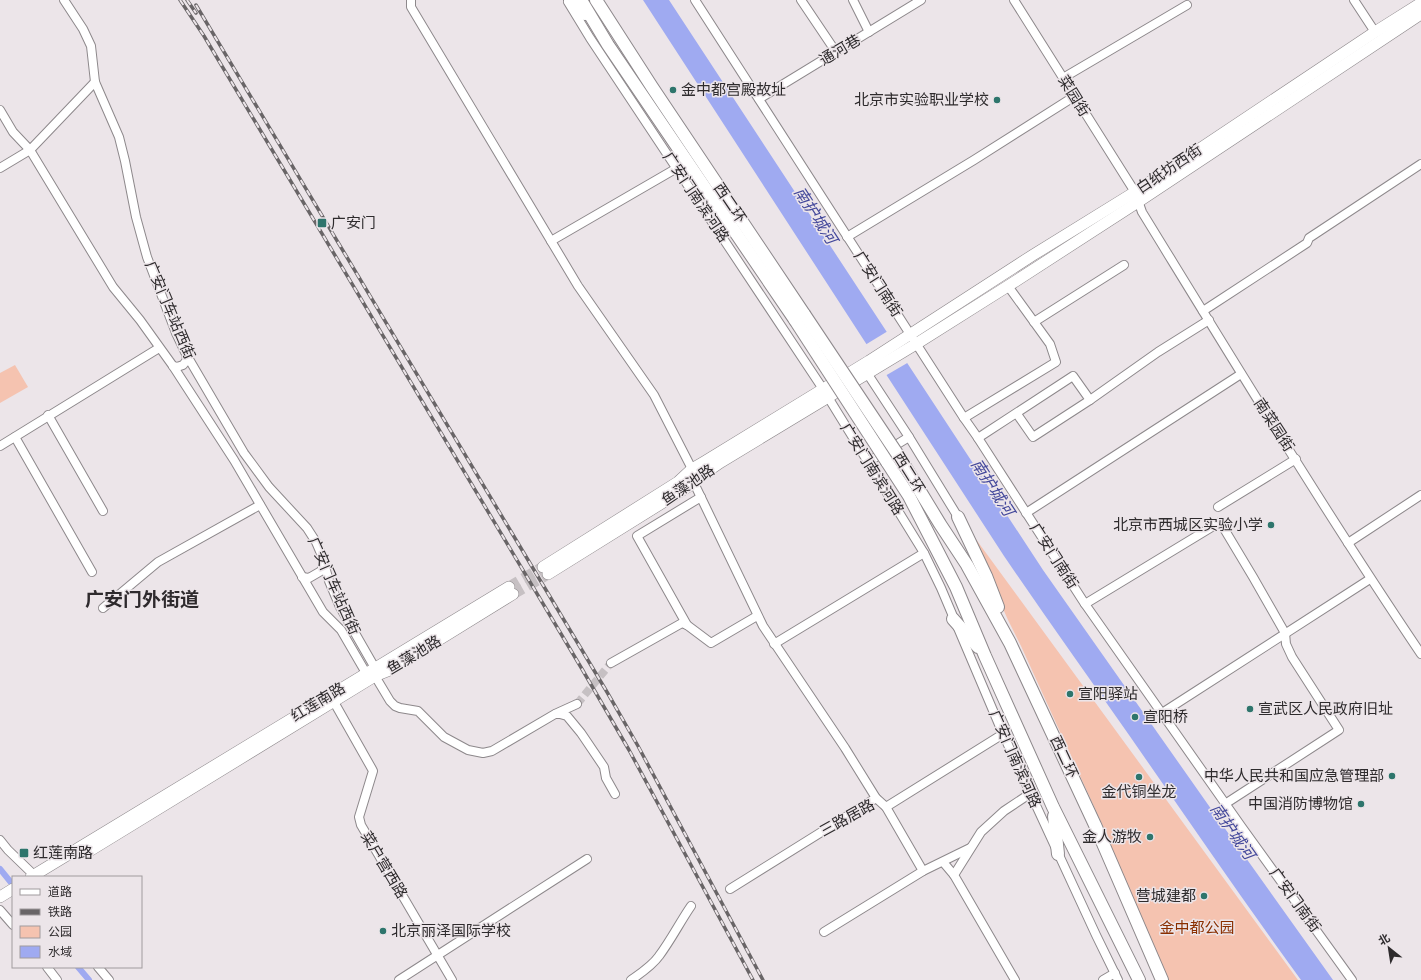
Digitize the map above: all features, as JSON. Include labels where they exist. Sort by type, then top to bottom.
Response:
[{"type":"highway","points":[[570,0],[596,24]]},
{"type":"highway","name":"西二环","points":[[581,0],[596,24],[800,317],[898,455],[940,524],[967,564],[1010,643],[1094,825],[1162,980]]},
{"type":"highway","name":"西二环","points":[[596,0],[800,317],[909,496],[956,587],[985,656],[1053,807],[1139,980]]},
{"type":"highway","points":[[958,517],[986,576],[1010,643]]},
{"type":"highway","points":[[953,619],[985,656]]},
{"type":"highway","points":[[1053,807],[1058,854]]},
{"type":"main road","name":"白纸坊西街","points":[[912,340],[1008,286],[1375,32],[1421,3]]},
{"type":"main road","name":"白纸坊西街","points":[[870,368],[1421,14]]},
{"type":"main road","points":[[826,393],[870,368]]},
{"type":"main road","name":"鱼藻池路","points":[[826,393],[721,462],[694,482],[546,570],[678,482],[692,470],[826,393]]},
{"type":"main road","name":"鱼藻池路","points":[[372,673],[390,670],[512,590]]},
{"type":"main road","name":"红莲南路","points":[[37,876],[334,702],[372,673]]},
{"type":"main road","name":"红莲南路","points":[[37,876],[372,673]]},
{"type":"main road","points":[[1,904],[12,890]]},
{"type":"main road","points":[[1,904],[12,898]]},
{"type":"street","name":"广安门车站西街","points":[[64,0],[89,39],[96,82],[119,137],[136,217],[147,257],[169,316],[186,354],[244,453],[269,487],[307,528],[316,542],[324,562],[329,581],[340,607],[372,673]]},
{"type":"street","points":[[411,0],[411,7],[578,286],[654,395],[692,470]]},
{"type":"street","name":"广安门南滨河路","points":[[566,0],[826,393],[924,553],[941,588],[1003,734],[1116,977]]},
{"type":"street","name":"广安门南街","points":[[695,0],[761,98]]},
{"type":"street","name":"广安门南街","points":[[701,0],[761,98],[849,235],[912,340],[980,437],[1087,603],[1228,802],[1357,980]]},
{"type":"street","points":[[801,0],[836,52]]},
{"type":"street","points":[[853,0],[868,32]]},
{"type":"street","name":"通河巷","points":[[761,98],[921,0]]},
{"type":"street","name":"菜园街","points":[[1014,0],[1075,96],[1136,197]]},
{"type":"street","points":[[1354,0],[1375,32]]},
{"type":"street","points":[[1063,78],[1187,5]]},
{"type":"street","points":[[0,168],[30,150],[96,82]]},
{"type":"street","points":[[849,235],[974,160],[1075,96]]},
{"type":"street","name":"广安门车站西街","points":[[0,110],[13,132],[30,150],[111,284],[140,320],[173,366],[234,460],[323,612],[341,630],[372,673]]},
{"type":"street","points":[[1203,310],[1307,244],[1309,238],[1421,164]]},
{"type":"street","points":[[551,241],[677,168]]},
{"type":"street","name":"南菜园街","points":[[1136,197],[1142,212],[1241,374],[1296,459],[1370,579],[1421,654]]},
{"type":"street","points":[[1034,322],[1124,265]]},
{"type":"street","points":[[966,417],[1056,362],[1050,344],[1008,286]]},
{"type":"street","points":[[1017,414],[1033,437],[1090,400],[1154,355],[1209,320]]},
{"type":"street","points":[[0,446],[48,415],[159,348]]},
{"type":"street","points":[[173,366],[178,367],[183,365],[187,360],[186,354]]},
{"type":"street","points":[[870,368],[909,438],[958,517]]},
{"type":"street","points":[[1028,512],[1241,374]]},
{"type":"street","points":[[980,437],[1073,376],[1090,400]]},
{"type":"street","points":[[48,415],[103,511]]},
{"type":"street","points":[[15,437],[92,572]]},
{"type":"street","points":[[868,462],[909,438]]},
{"type":"street","points":[[234,460],[234,457],[238,454],[244,453]]},
{"type":"street","points":[[1218,507],[1296,459]]},
{"type":"street","points":[[694,482],[757,616],[774,644],[845,748],[876,798]]},
{"type":"street","points":[[1348,543],[1421,495]]},
{"type":"street","points":[[687,625],[637,536],[701,498]]},
{"type":"street","points":[[103,608],[158,562],[260,505]]},
{"type":"street","points":[[1087,603],[1220,522],[1285,633],[1286,644],[1292,657],[1339,730],[1228,802]]},
{"type":"street","points":[[774,644],[924,553]]},
{"type":"street","points":[[302,577],[310,578],[316,575],[321,571],[324,562]]},
{"type":"street","points":[[1164,712],[1370,579]]},
{"type":"street","points":[[611,663],[682,623],[711,643],[757,616]]},
{"type":"street","points":[[372,673],[390,701],[395,706],[418,710],[444,737],[468,750],[483,753],[492,751],[555,714],[577,704]]},
{"type":"street","name":"菜户营西路","points":[[334,702],[373,771],[359,817],[360,826],[452,980]]},
{"type":"street","points":[[555,714],[567,716],[581,733],[604,767],[606,778],[615,794]]},
{"type":"street","name":"三路居路","points":[[730,889],[876,798],[886,807],[1003,734]]},
{"type":"street","points":[[954,875],[981,832],[1004,811],[1031,793]]},
{"type":"street","name":"广安门南街","points":[[1228,802],[1352,980]]},
{"type":"street","points":[[886,807],[922,871]]},
{"type":"street","points":[[0,840],[8,850],[37,876]]},
{"type":"street","points":[[824,932],[922,871],[971,848]]},
{"type":"street","points":[[399,980],[587,859]]},
{"type":"street","points":[[943,862],[954,875],[1015,980]]},
{"type":"street","points":[[1,904],[12,923]]},
{"type":"street","points":[[631,980],[650,966],[659,956],[691,906]]},
{"type":"street","points":[[48,968],[57,980]]},
{"type":"street","points":[[99,968],[109,980]]},
{"type":"street","points":[[1103,980],[1116,977]]},
{"type":"green space","points":[[15,365],[28,387],[0,403],[0,373]]},
{"type":"green space","name":"金中都公园","points":[[967,527],[1298,980],[1163,980],[1101,822]]},
{"type":"water","points":[[643,0],[669,0],[1043,570],[1333,980],[1301,980],[1236,889],[1004,556]]},
{"type":"pier","points":[[888,331],[909,362],[885,376],[865,345]]},
{"type":"waterway","points":[[0,869],[12,884]]},
{"type":"waterway","points":[[79,968],[89,980]]},
{"type":"tunnel","points":[[509,587],[543,567]]},
{"type":"tunnel","points":[[513,594],[548,574]]},
{"type":"tunnel","points":[[577,704],[611,663]]},
{"type":"railway","points":[[180,0],[204,36],[582,669],[629,750],[753,980]]},
{"type":"railway","points":[[187,0],[196,13]]},
{"type":"railway","points":[[196,5],[607,692],[638,746],[763,980]]},
{"type":"place","name":"金中都宫殿故址","points":[[673,90]]},
{"type":"place","name":"北京市实验职业学校","points":[[997,100]]},
{"type":"place","name":"广安门","points":[[322,223]]},
{"type":"place","name":"北京市西城区实验小学","points":[[1271,525]]},
{"type":"place","name":"宣阳驿站","points":[[1070,694]]},
{"type":"place","name":"宣武区人民政府旧址","points":[[1250,709]]},
{"type":"place","name":"宣阳桥","points":[[1135,717]]},
{"type":"place","name":"中华人民共和国应急管理部","points":[[1392,776]]},
{"type":"place","name":"金代铜坐龙","points":[[1139,777]]},
{"type":"place","name":"中国消防博物馆","points":[[1361,804]]},
{"type":"place","name":"金人游牧","points":[[1150,837]]},
{"type":"place","name":"红莲南路","points":[[24,853]]},
{"type":"place","name":"营城建都","points":[[1204,896]]},
{"type":"place","name":"北京丽泽国际学校","points":[[383,931]]},
{"type":"district","name":"广安门外街道","points":[[142,599]]},
{"type":"water label","name":"南护城河","points":[[816,215]]},
{"type":"water label","name":"南护城河","points":[[993,487]]},
{"type":"water label","name":"南护城河","points":[[1233,831]]}]
